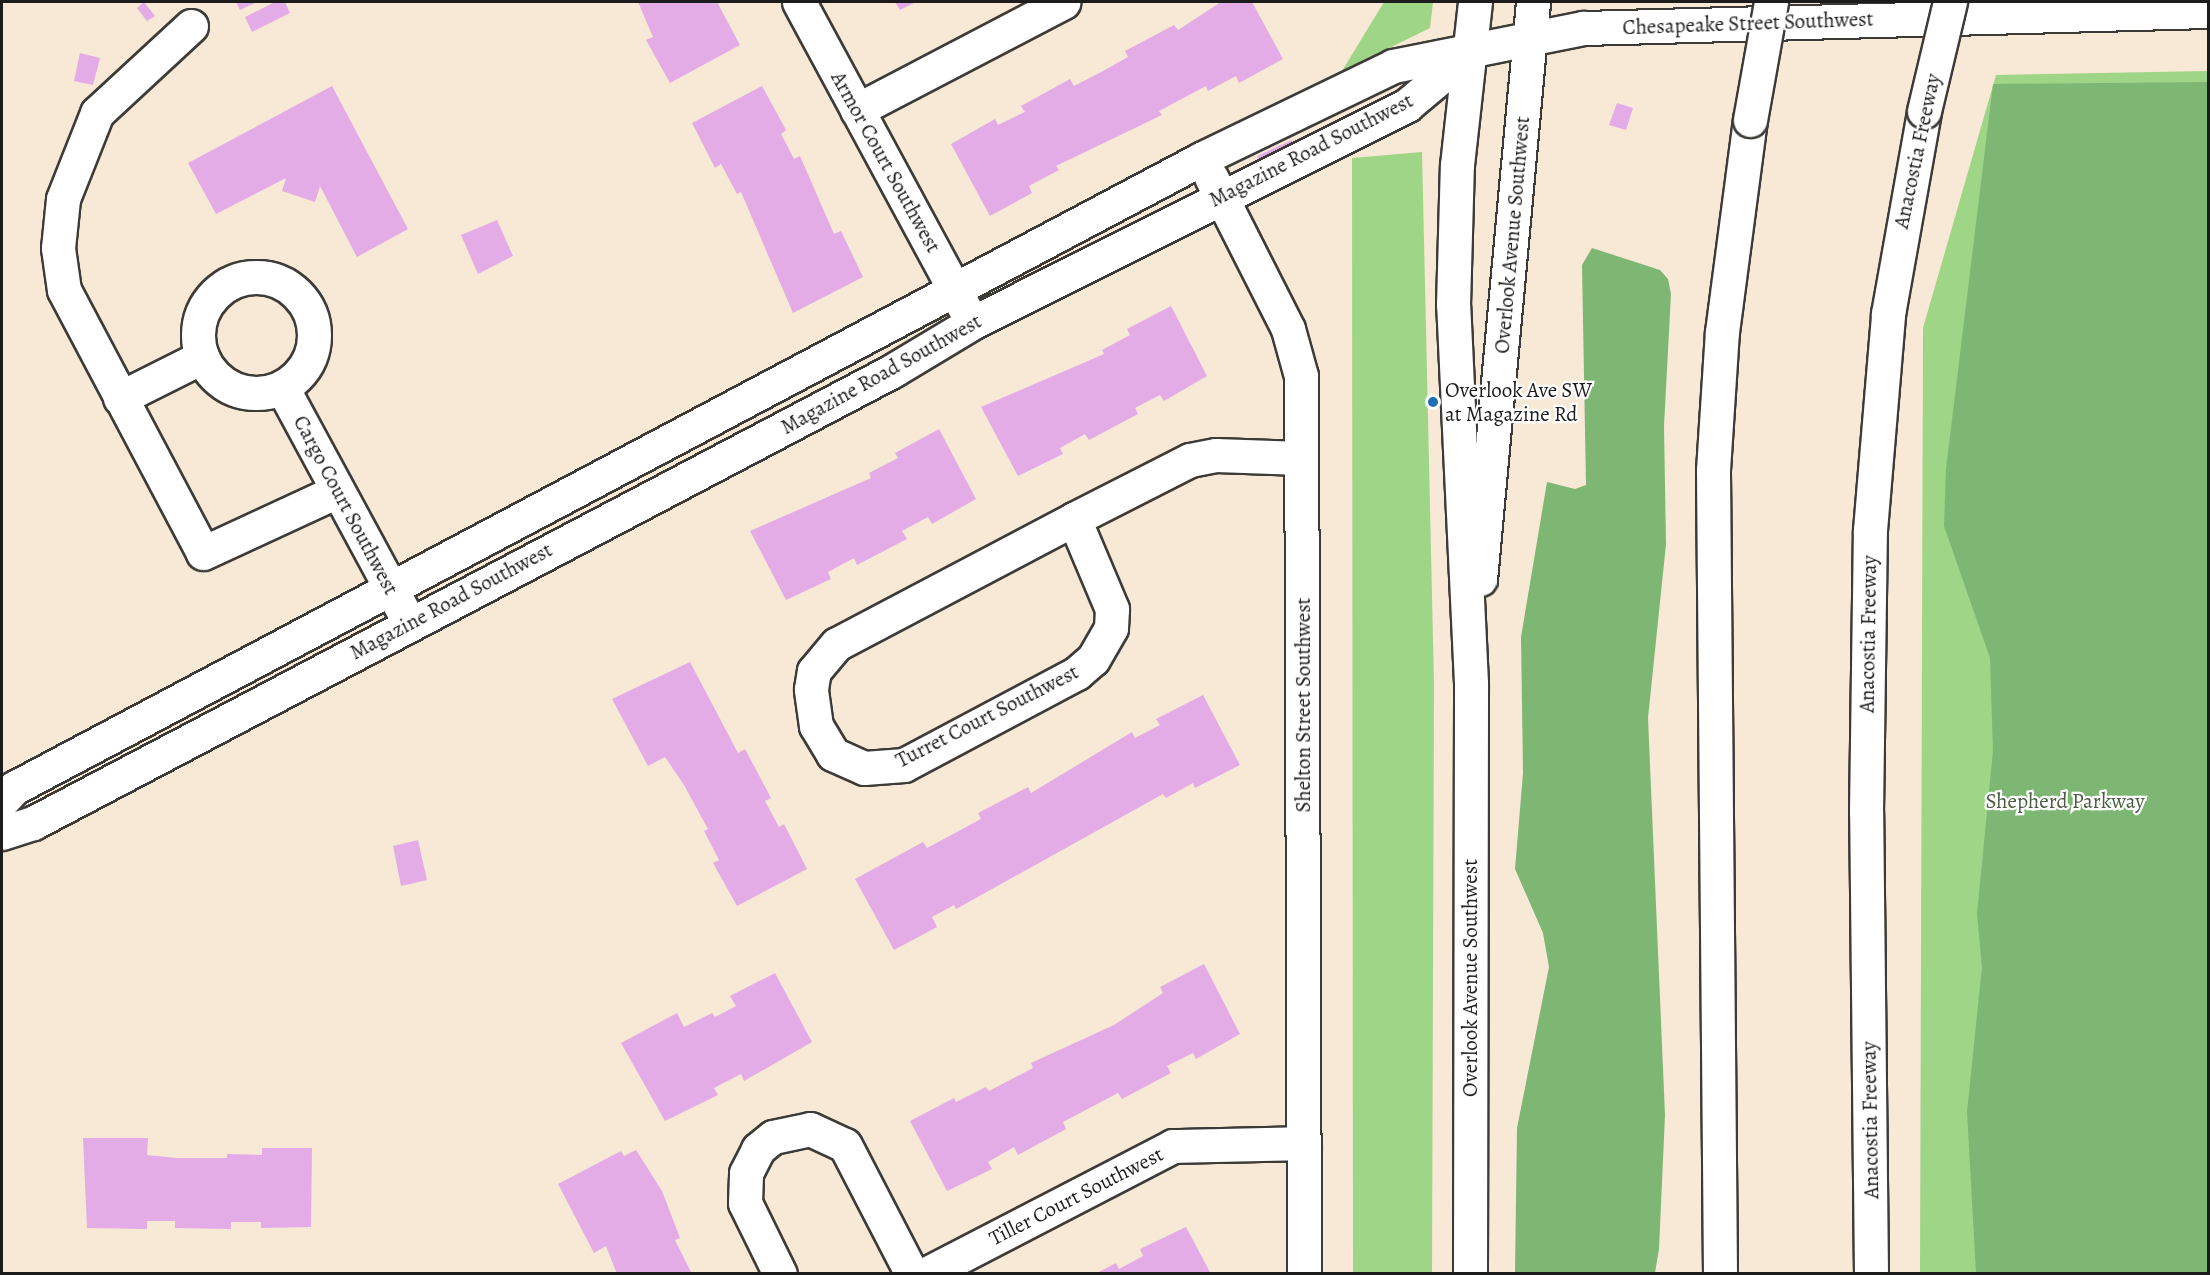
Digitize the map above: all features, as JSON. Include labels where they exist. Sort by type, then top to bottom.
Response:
[{"type":"main road","name":"Armor Court Southwest","points":[[799,2],[957,291],[972,323]]},
{"type":"main road","points":[[857,110],[1064,2]]},
{"type":"main road","name":"Overlook Avenue Southwest","points":[[1470,1274],[1471,683],[1454,305],[1457,165],[1475,2]]},
{"type":"main road","name":"Overlook Avenue Southwest","points":[[1471,683],[1533,2]]},
{"type":"main road","points":[[1680,2],[1720,23]]},
{"type":"main road","points":[[1720,1274],[1713,470],[1722,332],[1750,120],[1771,2]]},
{"type":"main road","name":"Anacostia Freeway","points":[[1871,1274],[1866,812],[1870,530],[1888,314],[1924,111],[1950,2]]},
{"type":"main road","name":"Chesapeake Street Southwest","points":[[1469,53],[1583,28],[2208,11]]},
{"type":"main road","points":[[191,27],[97,113],[63,199],[58,248],[64,290],[203,553],[337,491]]},
{"type":"main road","name":"Magazine Road Southwest","points":[[2,801],[14,789],[393,591],[1201,159],[1393,66],[1469,53]]},
{"type":"main road","name":"Magazine Road Southwest","points":[[2,833],[33,823],[408,622],[892,371],[972,323],[1407,105],[1469,53]]},
{"type":"main road","name":"Shelton Street Southwest","points":[[1201,159],[1296,353],[1301,458],[1305,1274]]},
{"type":"main road","points":[[256,276],[278,280],[298,294],[315,335],[310,357],[283,389],[256,393],[234,389],[214,376],[202,357],[197,335],[202,313],[214,294],[234,280],[256,276]]},
{"type":"main road","points":[[120,398],[202,357]]},
{"type":"main road","name":"Cargo Court Southwest","points":[[283,389],[408,622]]},
{"type":"main road","name":"Turret Court Southwest","points":[[1074,519],[1107,587],[1112,609],[1111,628],[1093,659],[1077,673],[904,765],[864,768],[833,754],[816,726],[811,689],[814,671],[837,644],[1074,519],[1203,456],[1301,458]]},
{"type":"main road","points":[[780,1274],[745,1203],[746,1173],[758,1149],[773,1137],[810,1130],[845,1145],[912,1274]]},
{"type":"main road","name":"Tiller Court Southwest","points":[[926,1274],[1173,1146],[1304,1143]]},
{"type":"green space","points":[[1384,2],[1433,2],[1430,28],[1342,71]]},
{"type":"green space","name":"Shepherd Parkway","points":[[2208,71],[2208,1273],[1920,1274],[1923,328],[1996,75]]},
{"type":"green space","name":"Shepherd Parkway","points":[[2208,82],[2208,1273],[1976,1273],[1967,1112],[1982,967],[1977,914],[1993,751],[1990,658],[1944,526],[1946,469],[1993,84]]},
{"type":"green space","points":[[1422,152],[1434,684],[1432,1273],[1353,1273],[1352,158]]},
{"type":"green space","points":[[1592,248],[1660,270],[1668,279],[1671,294],[1664,426],[1666,544],[1648,718],[1665,1115],[1659,1249],[1655,1273],[1515,1273],[1517,1128],[1549,967],[1543,933],[1515,869],[1523,773],[1521,637],[1547,482],[1575,489],[1586,485],[1582,265]]},
{"type":"building","points":[[144,2],[155,16],[147,21],[137,8]]},
{"type":"building","points":[[236,2],[257,2],[240,10]]},
{"type":"building","points":[[275,2],[285,2],[290,13],[252,32],[245,17]]},
{"type":"building","points":[[638,2],[717,2],[740,45],[670,83],[646,40],[653,37]]},
{"type":"building","points":[[895,2],[916,2],[900,10]]},
{"type":"building","points":[[1221,2],[1252,2],[1283,59],[1239,83],[1236,76],[1208,91],[1206,86],[1159,111],[1162,115],[1056,166],[1059,170],[1029,186],[1032,193],[990,216],[951,144],[995,119],[998,125],[1025,112],[1021,106],[1070,79],[1074,86],[1101,72],[1128,57],[1125,51],[1174,25],[1178,30]]},
{"type":"building","points":[[80,53],[100,58],[93,85],[74,81]]},
{"type":"building","points":[[332,86],[408,229],[357,257],[320,186],[315,202],[282,191],[286,178],[216,214],[188,163]]},
{"type":"building","points":[[762,86],[786,130],[781,134],[794,159],[800,156],[834,234],[841,231],[863,277],[793,313],[741,192],[737,194],[721,164],[715,168],[692,123]]},
{"type":"building","points":[[1617,103],[1633,108],[1626,130],[1609,125]]},
{"type":"building","points":[[1292,140],[1298,151],[1263,168],[1257,156]]},
{"type":"building","points":[[497,220],[513,256],[478,274],[461,235]]},
{"type":"building","points":[[1171,306],[1207,376],[1164,401],[1160,395],[1135,408],[1138,414],[1089,440],[1085,434],[1060,448],[1063,454],[1018,476],[981,407],[1104,354],[1102,350],[1130,335],[1127,329]]},
{"type":"building","points":[[939,429],[976,499],[932,524],[928,517],[902,531],[907,539],[857,565],[854,558],[828,572],[831,579],[786,600],[750,531],[871,478],[869,473],[898,458],[895,453]]},
{"type":"building","points":[[690,662],[738,753],[745,749],[771,798],[765,801],[779,827],[784,824],[807,869],[737,906],[713,863],[719,860],[704,831],[708,829],[684,785],[665,757],[648,766],[612,699]]},
{"type":"building","points":[[1203,695],[1240,765],[1195,788],[1193,783],[1166,798],[1163,794],[956,909],[954,905],[932,917],[937,927],[894,950],[855,879],[923,842],[927,848],[981,819],[978,813],[1028,787],[1031,793],[1132,732],[1135,738],[1160,725],[1156,719]]},
{"type":"building","points":[[418,840],[427,880],[401,886],[393,846]]},
{"type":"building","points":[[1204,964],[1240,1034],[1196,1059],[1193,1053],[1167,1066],[1171,1073],[1122,1099],[1118,1093],[1063,1122],[1066,1129],[1018,1155],[1014,1147],[988,1162],[992,1169],[947,1191],[910,1121],[954,1098],[956,1102],[986,1087],[989,1091],[1033,1068],[1031,1063],[1114,1025],[1163,993],[1160,987]]},
{"type":"building","points":[[775,973],[812,1042],[744,1081],[741,1074],[714,1088],[718,1095],[665,1121],[621,1043],[677,1013],[684,1027],[712,1013],[715,1017],[736,1006],[730,996]]},
{"type":"building","points":[[83,1138],[148,1138],[147,1155],[177,1158],[227,1158],[227,1154],[262,1155],[262,1148],[312,1148],[311,1227],[261,1228],[261,1222],[231,1222],[231,1229],[175,1228],[175,1221],[147,1221],[147,1229],[87,1228]]},
{"type":"building","points":[[636,1150],[662,1191],[680,1238],[675,1240],[692,1274],[617,1274],[606,1246],[594,1253],[558,1184],[621,1151],[624,1156]]},
{"type":"building","points":[[1186,1227],[1211,1274],[1095,1274],[1116,1263],[1119,1269],[1143,1256],[1140,1249]]},
{"type":"place","name":"Overlook Ave SW at Magazine Rd","points":[[1433,402]]}]
